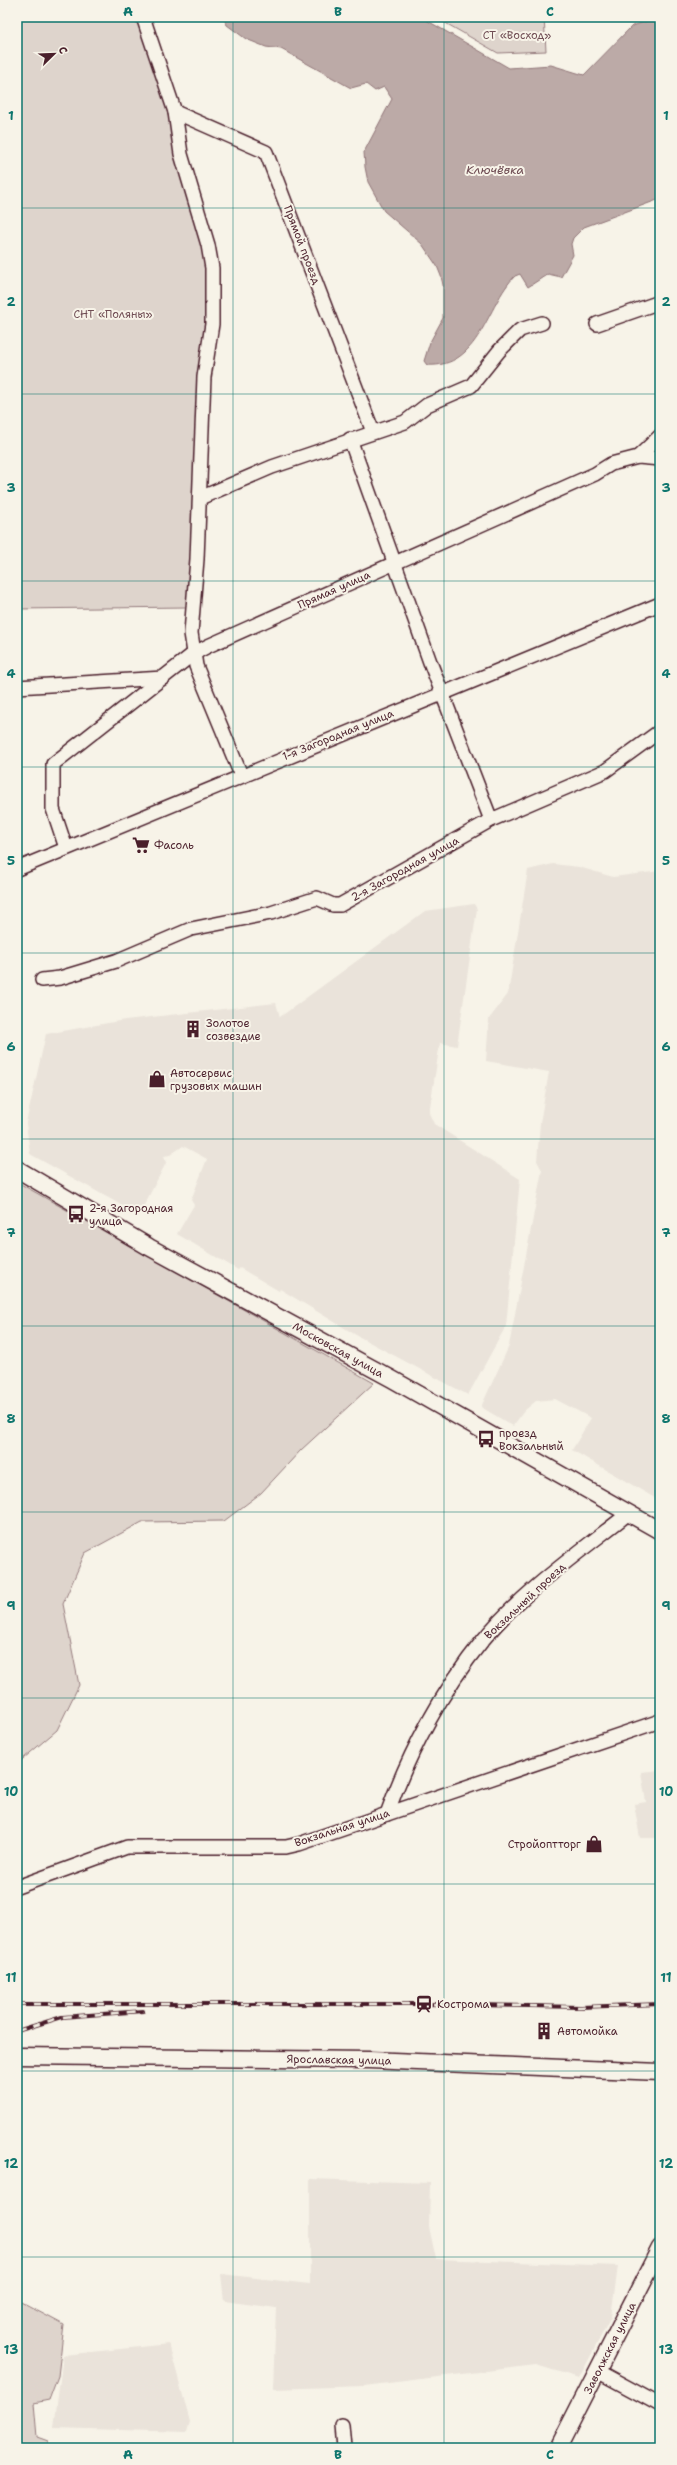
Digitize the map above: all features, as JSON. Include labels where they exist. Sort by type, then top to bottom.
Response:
[{"type":"main road","name":"Московская улица","points":[[17,1169],[149,1247],[404,1386],[660,1530]]},
{"type":"main road","name":"Ярославская улица","points":[[17,2056],[370,2060],[660,2072]]},
{"type":"main road","name":"Заволжская улица","points":[[558,2448],[660,2248]]},
{"type":"street","points":[[143,17],[175,112],[182,154],[208,245],[212,268],[212,324],[204,377],[200,498],[191,619],[193,654],[207,694],[241,775]]},
{"type":"street","name":"Прямой проезд","points":[[175,112],[266,152],[373,432]]},
{"type":"street","points":[[597,324],[660,302]]},
{"type":"street","points":[[200,498],[272,466],[404,422],[427,405],[471,386],[499,351],[520,330],[542,323]]},
{"type":"street","points":[[638,457],[660,436]]},
{"type":"street","points":[[350,439],[442,693],[491,820]]},
{"type":"street","points":[[638,457],[660,460]]},
{"type":"street","name":"Прямая улица","points":[[66,848],[53,809],[53,764],[193,654],[595,474],[611,464],[638,457]]},
{"type":"street","name":"1-я Загородная улица","points":[[17,869],[241,775],[660,604]]},
{"type":"street","points":[[17,687],[163,678]]},
{"type":"street","name":"2-я Загородная улица","points":[[42,980],[60,978],[116,961],[191,929],[271,913],[317,898],[333,905],[340,905],[491,820],[605,771],[660,731]]},
{"type":"street","name":"Вокзальный проезд","points":[[387,1814],[397,1786],[449,1688],[484,1639],[577,1552],[629,1513]]},
{"type":"street","name":"Вокзальная улица","points":[[17,1887],[127,1847],[286,1847],[660,1722]]},
{"type":"street","points":[[598,2372],[660,2404]]},
{"type":"street","points":[[342,2426],[344,2448]]},
{"type":"shaded area","points":[[553,864],[579,867],[613,877],[660,871],[660,1501],[572,1450],[591,1418],[555,1399],[536,1401],[524,1411],[513,1426],[481,1407],[509,1346],[542,1170],[537,1161],[540,1123],[549,1072],[486,1061],[489,1019],[508,994],[528,870]]},
{"type":"shaded area","points":[[474,904],[477,909],[457,1046],[440,1043],[429,1113],[434,1124],[520,1179],[506,1326],[468,1395],[356,1335],[280,1289],[279,1291],[240,1268],[238,1270],[177,1234],[194,1205],[191,1200],[207,1159],[183,1146],[170,1155],[164,1156],[166,1163],[139,1215],[30,1154],[26,1123],[46,1034],[125,1020],[276,1003],[280,1017],[425,911]]},
{"type":"shaded area","points":[[660,1770],[660,1838],[640,1838],[634,1804],[646,1802],[641,1772]]},
{"type":"shaded area","points":[[310,2179],[430,2183],[429,2227],[436,2259],[618,2266],[611,2317],[579,2378],[536,2365],[364,2386],[273,2389],[276,2308],[224,2301],[221,2274],[310,2284]]},
{"type":"shaded area","points":[[169,2344],[190,2422],[187,2432],[54,2428],[63,2355]]},
{"type":"green space","name":"СНТ «Поляны»","points":[[17,17],[144,17],[209,273],[187,607],[17,609]]},
{"type":"green space","name":"СТ «Восход»","points":[[435,17],[544,17],[546,51],[498,53]]},
{"type":"green space","points":[[17,1182],[374,1383],[301,1450],[261,1493],[224,1521],[142,1522],[85,1553],[63,1604],[79,1685],[57,1730],[17,1764]]},
{"type":"green space","points":[[17,2300],[64,2325],[58,2376],[49,2400],[34,2403],[37,2437],[48,2441],[47,2448],[17,2448]]},
{"type":"water","name":"Ключёвка","points":[[223,17],[421,17],[509,68],[551,65],[584,75],[632,26],[660,17],[660,199],[584,227],[573,238],[571,244],[573,255],[561,277],[548,274],[528,287],[520,274],[515,276],[505,288],[480,333],[470,346],[459,357],[445,364],[427,365],[424,361],[430,342],[443,318],[443,285],[441,276],[437,266],[422,244],[384,211],[368,182],[365,167],[364,152],[392,99],[384,87],[375,91],[366,84],[351,88],[281,49],[266,47],[246,39],[227,25]]},
{"type":"railway","points":[[17,2004],[424,2004],[581,2007],[660,2004]]},
{"type":"railway","points":[[17,2031],[62,2017],[143,2011]]},
{"type":"place","name":"Фасоль","points":[[141,845]]},
{"type":"place","name":"Золотое созвездие","points":[[193,1029]]},
{"type":"place","name":"Автосервис грузовых машин","points":[[157,1079]]},
{"type":"place","name":"2-я Загородная улица","points":[[76,1214]]},
{"type":"place","name":"проезд Вокзальный","points":[[486,1439]]},
{"type":"place","name":"Стройоптторг","points":[[594,1844]]},
{"type":"place","name":"Кострома","points":[[424,2004]]},
{"type":"place","name":"Автомойка","points":[[544,2031]]}]
